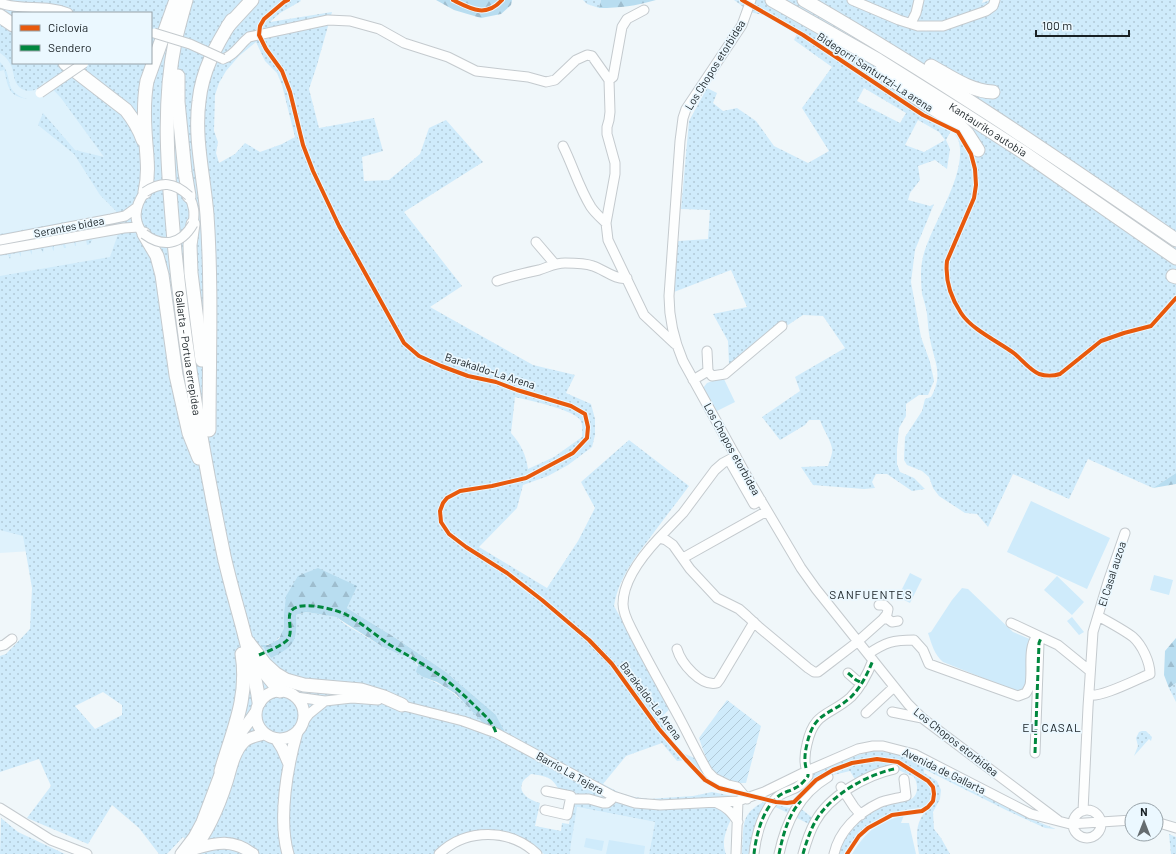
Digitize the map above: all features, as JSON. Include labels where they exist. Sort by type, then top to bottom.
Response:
[{"type":"highway","points":[[145,192],[148,178],[148,159],[145,131],[145,93],[147,81],[176,0]]},
{"type":"highway","name":"Gallarta - Portua errepidea","points":[[186,0],[175,42],[171,67],[168,105],[168,152],[171,204],[181,315],[191,383],[234,599],[250,645],[264,672],[280,691]]},
{"type":"highway","points":[[189,196],[178,102],[178,73],[183,31],[190,0]]},
{"type":"highway","points":[[184,158],[188,116],[194,88],[204,60],[215,41],[232,20],[252,0]]},
{"type":"highway","name":"Kantauriko autobia","points":[[772,0],[908,78],[1026,154],[1176,258]]},
{"type":"highway","name":"Kantauriko autobia","points":[[804,0],[885,48],[1015,130],[1176,240]]},
{"type":"highway","points":[[0,16],[12,24]]},
{"type":"highway","points":[[210,483],[207,215],[198,149],[197,122],[199,99],[205,72],[218,43],[232,20]]},
{"type":"highway","points":[[885,48],[902,50],[974,89],[993,92]]},
{"type":"highway","points":[[861,51],[871,64],[921,101],[958,124],[967,133],[978,150]]},
{"type":"highway","points":[[66,64],[126,110],[140,130],[148,159]]},
{"type":"highway","points":[[193,224],[190,245],[191,273],[209,430]]},
{"type":"highway","points":[[141,230],[157,256],[162,276],[176,375],[189,433],[210,483]]},
{"type":"highway","points":[[221,770],[238,718],[245,684],[234,599]]},
{"type":"highway","points":[[250,645],[276,674],[296,684],[361,690],[384,697],[402,705]]},
{"type":"highway","name":"Gallarta - Portua errepidea","points":[[250,645],[257,707]]},
{"type":"main road","points":[[181,854],[194,837],[202,822],[221,770],[235,741],[257,707],[268,694],[280,691],[296,697],[303,708],[303,722],[297,732],[289,764],[283,825],[288,854]]},
{"type":"main road","points":[[257,707],[257,724],[264,734],[277,740],[289,764]]},
{"type":"main road","points":[[277,740],[288,738],[297,732]]},
{"type":"main road","points":[[192,852],[208,828],[219,804],[240,747],[249,738],[264,734]]},
{"type":"main road","points":[[192,852],[209,845],[222,842],[235,844],[245,848],[253,854]]},
{"type":"street","name":"Los Chopos etorbidea","points":[[751,0],[748,13],[742,25],[692,99],[683,118],[678,164],[669,296],[670,319],[676,344],[683,361],[733,458],[761,500],[801,568],[894,687],[922,718],[1059,821]]},
{"type":"street","points":[[852,0],[918,26],[943,26],[986,12],[993,6],[995,0]]},
{"type":"street","points":[[911,23],[916,13],[919,0]]},
{"type":"street","points":[[0,3],[9,6],[64,12]]},
{"type":"street","points":[[609,80],[613,76],[621,31],[626,19],[644,10]]},
{"type":"street","points":[[152,33],[190,44],[223,59],[230,57],[249,37],[328,20],[350,21],[379,29],[404,43],[448,57],[476,71],[528,77],[546,82],[555,80],[576,60],[587,55],[592,56],[609,80],[610,112],[607,127],[615,163],[615,174],[606,223],[606,232],[610,246],[644,315],[676,344]]},
{"type":"street","points":[[40,93],[83,64]]},
{"type":"street","points":[[563,146],[586,199],[606,223]]},
{"type":"street","points":[[163,184],[173,185],[182,189],[189,196],[194,205],[195,214],[193,224],[188,232],[180,239],[161,243],[152,240],[141,230],[136,217],[136,208],[139,199],[153,186],[163,184]]},
{"type":"street","name":"Serantes bidea","points":[[0,240],[125,216],[136,208]]},
{"type":"street","name":"Serantes bidea","points":[[0,250],[124,228],[141,230]]},
{"type":"street","points":[[536,242],[554,263]]},
{"type":"street","points":[[497,281],[529,271],[540,270],[554,263],[592,266],[608,272],[619,279],[627,278]]},
{"type":"street","points":[[706,351],[708,371],[712,376],[725,374],[782,326]]},
{"type":"street","points":[[693,380],[708,371]]},
{"type":"street","points":[[733,458],[716,470],[683,513],[659,538],[634,571],[623,596],[622,606],[625,616],[640,647],[708,772],[714,778],[728,785],[737,787],[743,800],[738,822],[736,854]]},
{"type":"street","points":[[684,558],[767,510]]},
{"type":"street","name":"El Casal auzoa","points":[[1082,811],[1093,632],[1125,533]]},
{"type":"street","points":[[659,538],[666,540],[673,545],[684,558],[690,569],[717,598],[739,609],[814,672],[818,672],[830,664],[883,619],[887,614],[888,609],[884,605],[879,605]]},
{"type":"street","name":"El Casal auzoa","points":[[1089,695],[1094,696],[1105,693],[1150,674],[1150,667],[1147,660],[1140,645],[1134,638],[1098,616]]},
{"type":"street","points":[[883,619],[888,619],[892,622],[898,621]]},
{"type":"street","points":[[677,649],[684,664],[694,674],[709,684],[717,683],[754,622]]},
{"type":"street","points":[[1011,623],[1058,646],[1090,671]]},
{"type":"street","points":[[754,854],[761,824],[774,800],[798,787],[808,776],[805,752],[809,734],[815,721],[851,696],[862,683],[871,657],[876,648],[888,642],[914,640],[923,650],[929,664],[1018,696],[1026,694],[1030,685],[1033,641],[1039,637]]},
{"type":"street","points":[[1035,753],[1039,637]]},
{"type":"street","points":[[0,646],[12,639]]},
{"type":"street","points":[[848,673],[862,683]]},
{"type":"street","points":[[866,713],[894,687]]},
{"type":"street","name":"Barrio La Tejera","points":[[296,697],[325,701],[345,698],[361,698],[402,705],[480,727],[507,738],[612,796],[627,802],[646,805],[715,803],[743,800]]},
{"type":"street","points":[[303,722],[316,707],[325,701]]},
{"type":"street","points":[[892,712],[922,718]]},
{"type":"street","name":"Avenida de Gallarta","points":[[743,800],[764,792],[807,771],[858,749],[883,746],[914,754],[1031,814],[1073,824],[1124,821]]},
{"type":"street","points":[[803,854],[815,821],[830,803],[872,776],[883,771],[894,769]]},
{"type":"street","points":[[779,854],[782,839],[792,814],[799,803],[814,786],[828,777]]},
{"type":"street","points":[[851,780],[841,787],[861,815]]},
{"type":"street","points":[[834,854],[839,840],[845,830],[861,815],[880,803],[906,796],[904,780]]},
{"type":"street","points":[[545,810],[567,815],[570,799],[570,796],[546,791]]},
{"type":"street","points":[[570,799],[589,799],[607,803],[611,800],[612,796]]},
{"type":"street","points":[[1031,814],[1034,801]]},
{"type":"street","points":[[715,803],[725,806],[738,822]]},
{"type":"street","points":[[0,808],[51,840],[86,854]]},
{"type":"street","points":[[1086,810],[1094,812],[1100,818],[1101,822],[1099,831],[1088,837],[1084,837],[1076,832],[1073,824],[1076,816],[1082,811],[1086,810]]},
{"type":"street","points":[[1164,824],[1176,828]]},
{"type":"street","points":[[439,854],[457,841],[469,836],[483,834],[505,836],[516,840],[526,845],[537,854]]},
{"type":"shaded area","points":[[0,0],[300,0],[301,1],[280,13],[270,22],[332,12],[309,89],[319,128],[374,118],[383,151],[362,157],[364,181],[389,180],[420,154],[429,128],[446,120],[483,162],[404,212],[462,286],[430,307],[533,365],[575,375],[566,393],[591,404],[595,419],[595,435],[592,447],[568,465],[548,476],[523,485],[517,508],[479,547],[547,588],[578,541],[595,508],[581,482],[629,440],[689,486],[624,575],[616,595],[614,606],[671,708],[659,719],[678,751],[697,759],[731,789],[707,778],[687,760],[677,761],[662,743],[626,756],[603,784],[620,793],[649,799],[693,796],[712,792],[733,796],[719,808],[722,809],[731,819],[724,841],[726,854],[649,854],[655,822],[577,807],[570,854],[544,854],[523,839],[512,834],[492,831],[435,854],[200,854],[183,837],[167,854],[159,854],[139,828],[112,805],[88,844],[27,818],[51,786],[39,759],[0,772],[0,656],[6,654],[30,629],[32,588],[23,536],[0,530],[0,276],[110,257],[118,234],[117,225],[114,225],[114,222],[117,221],[116,211],[100,195],[74,154],[38,125],[43,113],[75,150],[104,157],[61,98],[45,81],[35,90],[28,91],[21,89],[16,83],[12,68],[6,58],[0,53]],"holes":[[[256,42],[265,61],[277,73],[282,85],[295,137],[282,144],[260,152],[245,143],[235,154],[219,163],[216,153],[218,142],[214,131],[215,95],[219,83],[226,71],[239,56]],[[515,397],[561,409],[577,417],[582,423],[582,437],[554,457],[528,469],[526,459],[518,441],[511,433]],[[356,586],[347,608],[391,635],[446,672],[495,714],[483,723],[470,708],[449,690],[423,677],[411,654],[403,656],[383,647],[346,625],[336,617],[306,612],[296,615],[296,622],[271,658],[263,645],[273,642],[279,638],[283,632],[284,615]],[[103,692],[122,705],[122,715],[95,729],[75,706]],[[531,774],[550,779],[558,788],[605,801],[589,804],[574,803],[572,806],[569,824],[562,823],[561,831],[535,826],[540,803],[533,801],[526,796],[521,788],[523,781]]]},
{"type":"shaded area","points":[[583,0],[601,0],[599,8],[587,4]]},
{"type":"shaded area","points":[[734,0],[983,0],[982,3],[990,0],[1176,0],[1176,473],[1153,488],[1088,459],[1069,499],[1013,474],[988,527],[977,514],[965,513],[939,496],[933,488],[929,477],[922,471],[907,465],[904,460],[905,437],[922,411],[925,399],[931,397],[937,381],[937,368],[929,336],[927,311],[922,294],[921,271],[927,244],[947,200],[958,170],[960,155],[959,142],[952,129],[946,140],[950,149],[947,169],[935,160],[918,166],[920,180],[910,193],[908,200],[930,206],[934,204],[915,250],[911,282],[921,337],[930,362],[934,381],[928,395],[919,395],[906,404],[906,416],[899,428],[897,464],[900,472],[914,478],[925,489],[912,491],[887,474],[876,474],[872,482],[875,488],[864,489],[813,485],[801,467],[828,466],[832,453],[830,441],[820,420],[809,420],[805,425],[780,440],[762,417],[800,391],[795,377],[845,348],[823,316],[803,315],[788,325],[782,322],[729,364],[728,341],[713,314],[747,307],[731,270],[674,292],[678,241],[708,239],[710,210],[681,209],[689,121],[707,88],[717,93],[713,103],[723,111],[737,108],[756,121],[774,146],[808,163],[829,151],[802,108],[832,67],[794,40],[799,30],[771,17],[750,12]],"holes":[[[864,88],[906,113],[900,123],[857,101]],[[918,120],[939,132],[945,140],[924,152],[905,145]]]},
{"type":"shaded area","points":[[0,23],[12,64],[15,64],[131,127],[207,540],[0,553]]},
{"type":"shaded area","points":[[0,62],[7,73],[9,83],[14,92],[27,99],[21,98],[12,93],[4,70],[0,71]]},
{"type":"shaded area","points":[[70,221],[68,223],[0,236],[0,234]]},
{"type":"shaded area","points":[[109,223],[109,226],[0,247],[0,243]]},
{"type":"shaded area","points":[[93,238],[90,244],[87,245],[86,240],[76,242],[76,246],[74,242],[65,244],[66,248],[64,248],[63,245],[54,246],[54,251],[52,247],[44,248],[43,253],[41,249],[32,250],[32,255],[30,251],[21,252],[21,257],[19,253],[11,254],[10,259],[8,255],[0,256],[0,254]]},
{"type":"shaded area","points":[[723,377],[735,402],[717,411],[713,407],[703,388],[707,383]]},
{"type":"shaded area","points":[[1031,501],[1110,538],[1087,589],[1007,552]]},
{"type":"shaded area","points":[[910,573],[922,579],[910,603],[898,597]]},
{"type":"shaded area","points":[[1154,575],[1173,580],[1169,595],[1150,590]]},
{"type":"shaded area","points":[[1057,576],[1084,602],[1072,615],[1044,590]]},
{"type":"shaded area","points":[[962,588],[968,589],[1013,632],[1032,640],[1029,682],[1024,690],[1016,691],[943,662],[935,652],[928,633],[931,632],[952,600]]},
{"type":"shaded area","points":[[1072,617],[1084,632],[1079,635],[1067,621]]},
{"type":"shaded area","points":[[1176,683],[1176,702],[1169,688]]},
{"type":"shaded area","points":[[727,700],[761,726],[746,783],[726,780],[719,776],[709,764],[699,738]]},
{"type":"shaded area","points":[[1146,731],[1152,737],[1151,741],[1149,739],[1134,756],[1138,746],[1136,738],[1139,732]]},
{"type":"shaded area","points":[[872,751],[897,754],[921,763],[1004,806],[1056,829],[1045,828],[924,769],[924,773],[937,781],[941,790],[940,799],[933,812],[934,829],[950,854],[919,854],[917,840],[918,826],[923,815],[936,800],[937,796],[935,788],[929,780],[914,769],[901,763],[881,758],[864,759],[845,763],[819,775],[803,792],[789,793],[811,775],[848,758]]},
{"type":"shaded area","points":[[876,762],[887,763],[904,768],[919,777],[930,788],[932,794],[930,801],[924,807],[892,813],[875,821],[854,839],[845,854],[837,854],[844,837],[866,814],[883,805],[911,799],[917,792],[914,777],[894,768],[856,781],[850,771],[829,776],[855,765]]},
{"type":"shaded area","points":[[772,798],[779,801],[777,805],[789,808],[794,807],[790,814],[769,804],[751,854],[742,854],[745,819],[754,808]]},
{"type":"shaded area","points":[[576,807],[655,822],[649,854],[570,854]]},
{"type":"shaded area","points":[[799,807],[815,820],[811,825],[793,816]]},
{"type":"shaded area","points":[[904,815],[901,823],[909,823],[916,854],[852,854],[868,833],[874,828],[887,821]]},
{"type":"shaded area","points":[[1,818],[18,832],[65,854],[0,854]]},
{"type":"shaded area","points":[[1169,834],[1176,837],[1176,854],[1171,854]]},
{"type":"shaded area","points":[[586,838],[604,841],[602,851],[584,847]]},
{"type":"shaded area","points":[[609,840],[645,846],[644,854],[606,854]]},
{"type":"green space","points":[[436,0],[512,0],[511,5],[501,14],[481,18],[454,10]]},
{"type":"green space","points":[[601,0],[656,0],[614,8],[599,8]]},
{"type":"green space","points":[[1176,473],[1176,484],[1153,488]]},
{"type":"green space","points":[[318,568],[357,586],[347,608],[391,635],[446,672],[495,714],[505,732],[483,723],[456,694],[437,682],[423,677],[416,672],[418,665],[411,654],[403,656],[383,647],[336,617],[306,612],[296,615],[296,631],[293,642],[285,650],[271,658],[262,645],[268,645],[279,639],[284,628],[286,596],[298,576]]},
{"type":"green space","points":[[1176,638],[1176,683],[1169,688],[1164,675],[1165,651]]},
{"type":"marked path","points":[[259,655],[279,646],[288,639],[290,635],[289,617],[293,609],[302,606],[315,606],[340,612],[357,621],[390,645],[446,680],[485,716],[493,725],[496,733]]},
{"type":"marked path","points":[[1035,753],[1039,643],[1041,638]]},
{"type":"marked path","points":[[806,768],[806,750],[810,733],[814,725],[824,715],[843,703],[855,693],[864,680],[873,660]]},
{"type":"marked path","points":[[848,673],[862,683]]},
{"type":"marked path","points":[[803,854],[811,829],[821,813],[829,804],[839,795],[860,782],[872,776],[894,769]]},
{"type":"marked path","points":[[754,854],[761,822],[769,807],[780,795],[800,785],[808,774]]},
{"type":"marked path","points":[[779,854],[789,819],[801,801]]},
{"type":"cycle path","name":"Barakaldo-La Arena","points":[[288,0],[264,19],[260,26],[259,35],[266,49],[282,71],[290,92],[303,145],[313,171],[339,226],[404,343],[419,356],[441,366],[468,376],[496,382],[517,390],[571,406],[585,414],[588,427],[587,438],[573,453],[526,478],[492,486],[460,491],[447,498],[443,503],[440,511],[441,522],[449,534],[466,547],[507,573],[542,600],[589,640],[612,664],[659,729],[686,760],[705,780],[719,788],[776,802],[794,802],[816,780],[833,770],[852,763],[877,759],[898,762],[928,781],[933,787],[934,794],[933,801],[928,807],[922,811],[892,815],[868,828],[859,836],[847,854]]},
{"type":"cycle path","points":[[453,0],[472,9],[478,10],[490,9],[502,0]]},
{"type":"cycle path","name":"Bidegorri Santurtzi-La arena","points":[[742,0],[803,35],[923,115],[958,132],[971,154],[975,169],[976,185],[974,198],[947,261],[947,275],[952,295],[957,307],[972,325],[1015,354],[1033,370],[1044,375],[1060,374],[1101,341],[1151,326],[1176,298]]},
{"type":"district","name":"SANFUENTES","points":[[871,595]]},
{"type":"district","name":"EL CASAL","points":[[1052,728]]}]
